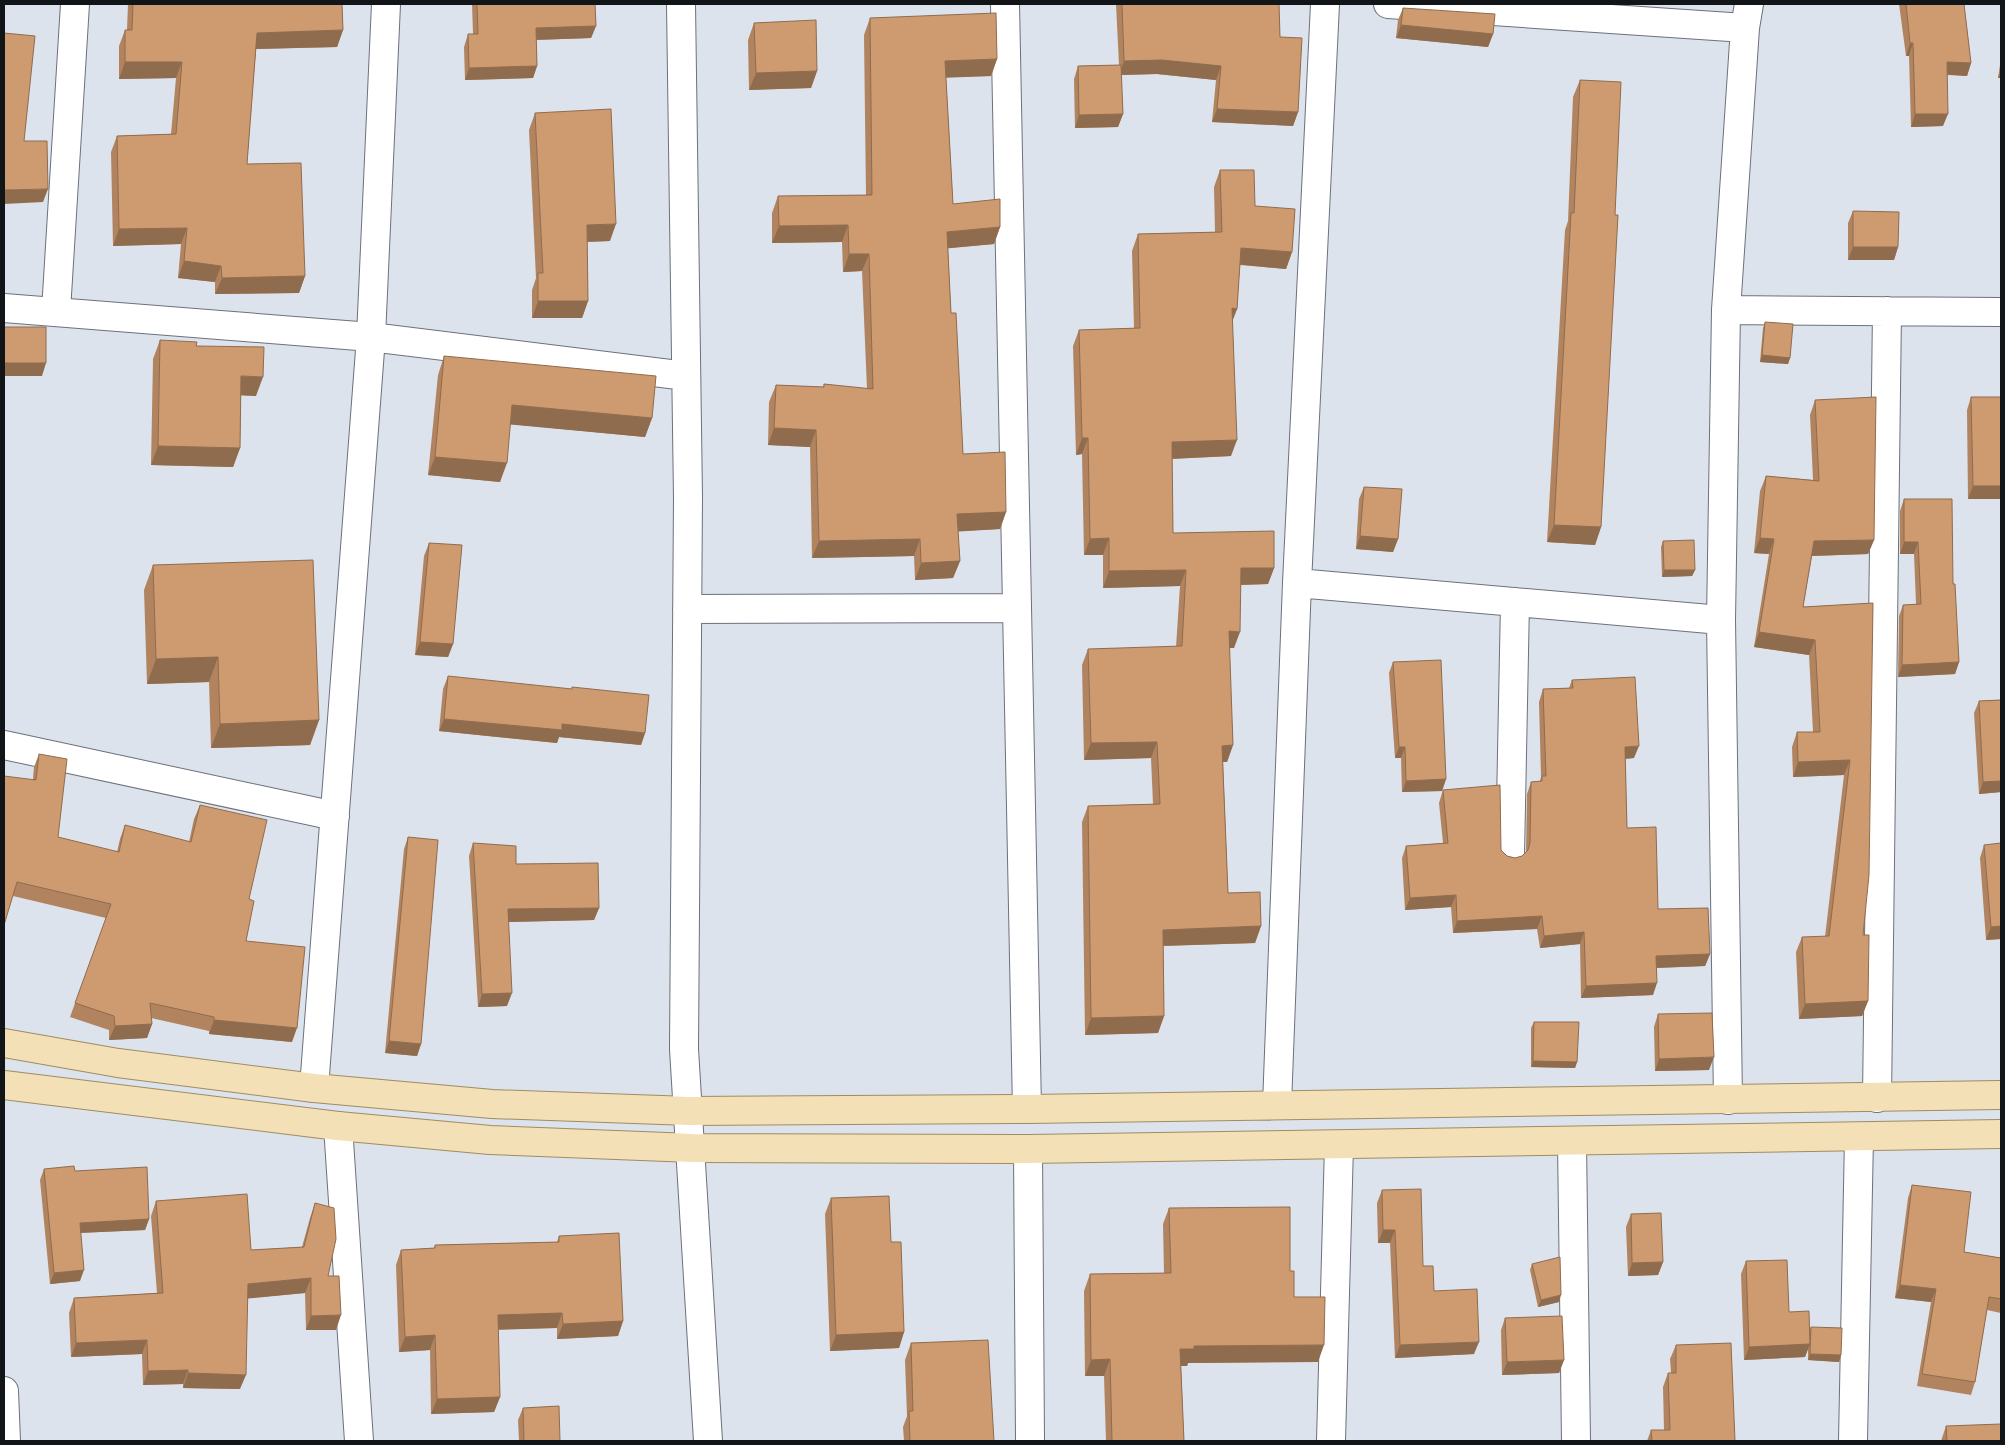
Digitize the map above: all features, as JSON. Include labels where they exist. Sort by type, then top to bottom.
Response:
[{"type":"main road","points":[[4,1043],[118,1063],[314,1088],[492,1104],[689,1111],[1278,1106],[2001,1095]]},
{"type":"main road","points":[[4,1085],[338,1126],[490,1140],[692,1148],[1028,1149],[1339,1146],[2001,1134]]},
{"type":"street","points":[[56,311],[75,4]]},
{"type":"street","points":[[314,1088],[371,338],[386,4]]},
{"type":"street","points":[[681,4],[687,609],[684,1049],[692,1148],[708,1441]]},
{"type":"street","points":[[1005,4],[1027,1109]]},
{"type":"street","points":[[1278,1106],[1297,583],[1325,4]]},
{"type":"street","points":[[1388,4],[1747,16],[1726,310],[1722,620],[1728,1100]]},
{"type":"street","points":[[4,308],[371,338],[686,376]]},
{"type":"street","points":[[1726,310],[2001,312]]},
{"type":"street","points":[[1877,1098],[1887,311]]},
{"type":"street","points":[[1297,583],[1722,620]]},
{"type":"street","points":[[1510,855],[1514,602]]},
{"type":"street","points":[[687,609],[1017,608]]},
{"type":"street","points":[[4,745],[335,816]]},
{"type":"street","points":[[338,1126],[358,1441]]},
{"type":"street","points":[[1853,1441],[1859,1137]]},
{"type":"street","points":[[1572,1142],[1576,1441]]},
{"type":"street","points":[[1331,1441],[1339,1146]]},
{"type":"street","points":[[1028,1149],[1030,1441]]},
{"type":"street","points":[[4,1405],[6,1441]]},
{"type":"building","points":[[133,4],[342,4],[343,30],[257,33],[247,164],[301,163],[305,276],[222,278],[221,266],[184,261],[187,228],[119,229],[117,136],[176,134],[182,62],[125,62],[125,30],[132,30]]},
{"type":"building","points":[[477,4],[595,4],[596,26],[536,28],[537,66],[469,68],[468,34],[478,34]]},
{"type":"building","points":[[1122,4],[1279,4],[1280,37],[1302,38],[1298,112],[1217,109],[1221,66],[1162,60],[1124,61]]},
{"type":"building","points":[[1906,4],[1964,4],[1971,63],[1947,62],[1948,114],[1915,114],[1913,43],[1910,43]]},
{"type":"building","points":[[1403,8],[1495,14],[1493,34],[1401,25]]},
{"type":"building","points":[[996,13],[997,59],[945,61],[953,204],[1000,199],[1000,227],[947,232],[951,313],[956,313],[963,454],[1005,452],[1006,512],[957,514],[960,561],[921,563],[920,539],[819,541],[816,430],[774,428],[776,385],[824,387],[824,384],[873,389],[869,254],[849,254],[848,225],[779,226],[778,196],[872,195],[870,18]]},
{"type":"building","points":[[816,20],[817,71],[756,73],[754,23]]},
{"type":"building","points":[[4,33],[35,36],[24,141],[47,141],[48,189],[4,190]]},
{"type":"building","points":[[1121,65],[1123,114],[1079,115],[1078,66]]},
{"type":"building","points":[[1580,80],[1621,82],[1615,215],[1618,215],[1601,527],[1554,525],[1571,213],[1574,213]]},
{"type":"building","points":[[611,109],[616,224],[587,225],[588,301],[538,301],[538,273],[543,273],[535,113]]},
{"type":"building","points":[[1220,170],[1254,170],[1255,206],[1295,209],[1292,252],[1241,248],[1237,309],[1232,308],[1237,440],[1172,442],[1173,533],[1274,531],[1274,568],[1241,568],[1240,632],[1229,631],[1233,745],[1222,746],[1228,893],[1260,892],[1261,926],[1163,930],[1164,1016],[1091,1018],[1088,806],[1160,804],[1157,742],[1091,743],[1088,649],[1182,646],[1186,570],[1109,571],[1109,538],[1090,539],[1088,438],[1082,438],[1079,330],[1140,328],[1138,234],[1222,232]]},
{"type":"building","points":[[1853,211],[1899,212],[1898,247],[1853,247]]},
{"type":"building","points":[[1765,322],[1793,324],[1790,358],[1762,355]]},
{"type":"building","points":[[4,327],[46,327],[46,363],[4,363]]},
{"type":"building","points":[[160,340],[197,342],[196,346],[264,347],[263,377],[241,376],[240,448],[158,446]]},
{"type":"building","points":[[444,356],[656,376],[652,418],[512,405],[507,463],[435,457]]},
{"type":"building","points":[[1876,397],[1874,540],[1814,541],[1803,607],[1873,603],[1869,875],[1863,935],[1869,935],[1868,1001],[1805,1004],[1802,937],[1829,936],[1850,760],[1798,762],[1797,732],[1820,732],[1815,640],[1759,632],[1774,539],[1760,538],[1766,476],[1819,481],[1815,400]]},
{"type":"building","points":[[1971,397],[2001,397],[2001,486],[1973,486]]},
{"type":"building","points":[[1364,487],[1402,489],[1398,539],[1360,536]]},
{"type":"building","points":[[1904,499],[1952,499],[1953,584],[1955,584],[1959,662],[1902,665],[1903,605],[1921,604],[1918,542],[1904,542]]},
{"type":"building","points":[[1694,540],[1695,570],[1664,570],[1663,541]]},
{"type":"building","points":[[429,543],[462,545],[453,644],[420,642]]},
{"type":"building","points":[[313,560],[319,720],[220,724],[218,657],[156,659],[153,565]]},
{"type":"building","points":[[1441,660],[1446,779],[1406,781],[1405,747],[1399,747],[1393,662]]},
{"type":"building","points":[[448,676],[649,695],[645,733],[562,724],[562,730],[444,719]]},
{"type":"building","points":[[1635,677],[1639,746],[1625,747],[1627,828],[1656,827],[1658,909],[1708,908],[1710,954],[1656,956],[1657,983],[1586,986],[1584,932],[1544,936],[1542,916],[1457,921],[1456,895],[1410,898],[1406,846],[1448,843],[1443,790],[1500,785],[1501,850],[1507,856],[1515,858],[1522,856],[1528,850],[1530,843],[1531,782],[1542,781],[1542,776],[1546,776],[1543,689],[1573,688],[1572,680]]},
{"type":"building","points":[[2001,700],[2001,781],[1983,782],[1979,701]]},
{"type":"building","points":[[39,754],[67,759],[58,837],[119,852],[125,825],[191,842],[200,805],[267,820],[249,899],[254,901],[246,941],[305,947],[297,1028],[214,1020],[214,1017],[150,1003],[152,1024],[115,1026],[114,1016],[75,1003],[111,904],[17,882],[4,925],[4,776],[36,780]]},
{"type":"building","points":[[408,837],[438,840],[421,1044],[389,1041]]},
{"type":"building","points":[[473,843],[516,846],[516,864],[598,863],[599,908],[508,909],[512,993],[482,994]]},
{"type":"building","points":[[2001,843],[2001,926],[1991,927],[1984,845]]},
{"type":"building","points":[[1712,1013],[1714,1057],[1659,1059],[1658,1014]]},
{"type":"building","points":[[1534,1022],[1579,1022],[1577,1062],[1533,1061]]},
{"type":"building","points":[[74,1166],[75,1171],[147,1167],[149,1219],[80,1223],[84,1270],[54,1273],[44,1169]]},
{"type":"building","points":[[1912,1185],[1971,1192],[1964,1252],[2001,1258],[2001,1299],[1989,1297],[1975,1382],[1922,1374],[1936,1289],[1900,1285]]},
{"type":"building","points":[[1421,1189],[1423,1266],[1433,1266],[1434,1291],[1477,1289],[1479,1342],[1400,1345],[1395,1230],[1383,1230],[1382,1190]]},
{"type":"building","points":[[247,1194],[251,1250],[304,1247],[315,1203],[334,1208],[336,1239],[328,1276],[339,1276],[341,1315],[311,1316],[311,1278],[248,1284],[246,1375],[188,1373],[188,1370],[148,1371],[147,1340],[76,1343],[74,1298],[163,1293],[156,1201]]},
{"type":"building","points":[[889,1196],[891,1242],[901,1242],[904,1332],[836,1335],[831,1198]]},
{"type":"building","points":[[1290,1207],[1290,1271],[1294,1271],[1294,1297],[1325,1297],[1324,1345],[1194,1346],[1194,1349],[1180,1349],[1184,1441],[1112,1441],[1110,1359],[1091,1360],[1090,1274],[1171,1273],[1169,1208]]},
{"type":"building","points":[[1661,1213],[1663,1262],[1632,1263],[1631,1214]]},
{"type":"building","points":[[619,1233],[623,1321],[563,1324],[562,1313],[498,1315],[500,1397],[437,1399],[435,1335],[405,1337],[401,1250],[435,1248],[435,1245],[559,1242],[559,1236]]},
{"type":"building","points":[[1560,1257],[1561,1295],[1541,1300],[1532,1264]]},
{"type":"building","points":[[1787,1260],[1789,1312],[1809,1311],[1810,1344],[1749,1347],[1746,1261]]},
{"type":"building","points":[[1562,1316],[1564,1360],[1507,1362],[1505,1318]]},
{"type":"building","points":[[1811,1327],[1842,1328],[1841,1355],[1810,1354]]},
{"type":"building","points":[[988,1340],[994,1441],[910,1441],[909,1411],[913,1411],[911,1343]]},
{"type":"building","points":[[1731,1343],[1735,1441],[1652,1441],[1651,1430],[1670,1430],[1668,1373],[1676,1373],[1676,1345]]},
{"type":"building","points":[[559,1406],[560,1441],[524,1441],[523,1408]]},
{"type":"building","points":[[2001,1424],[2001,1441],[1947,1441],[1946,1426]]}]
